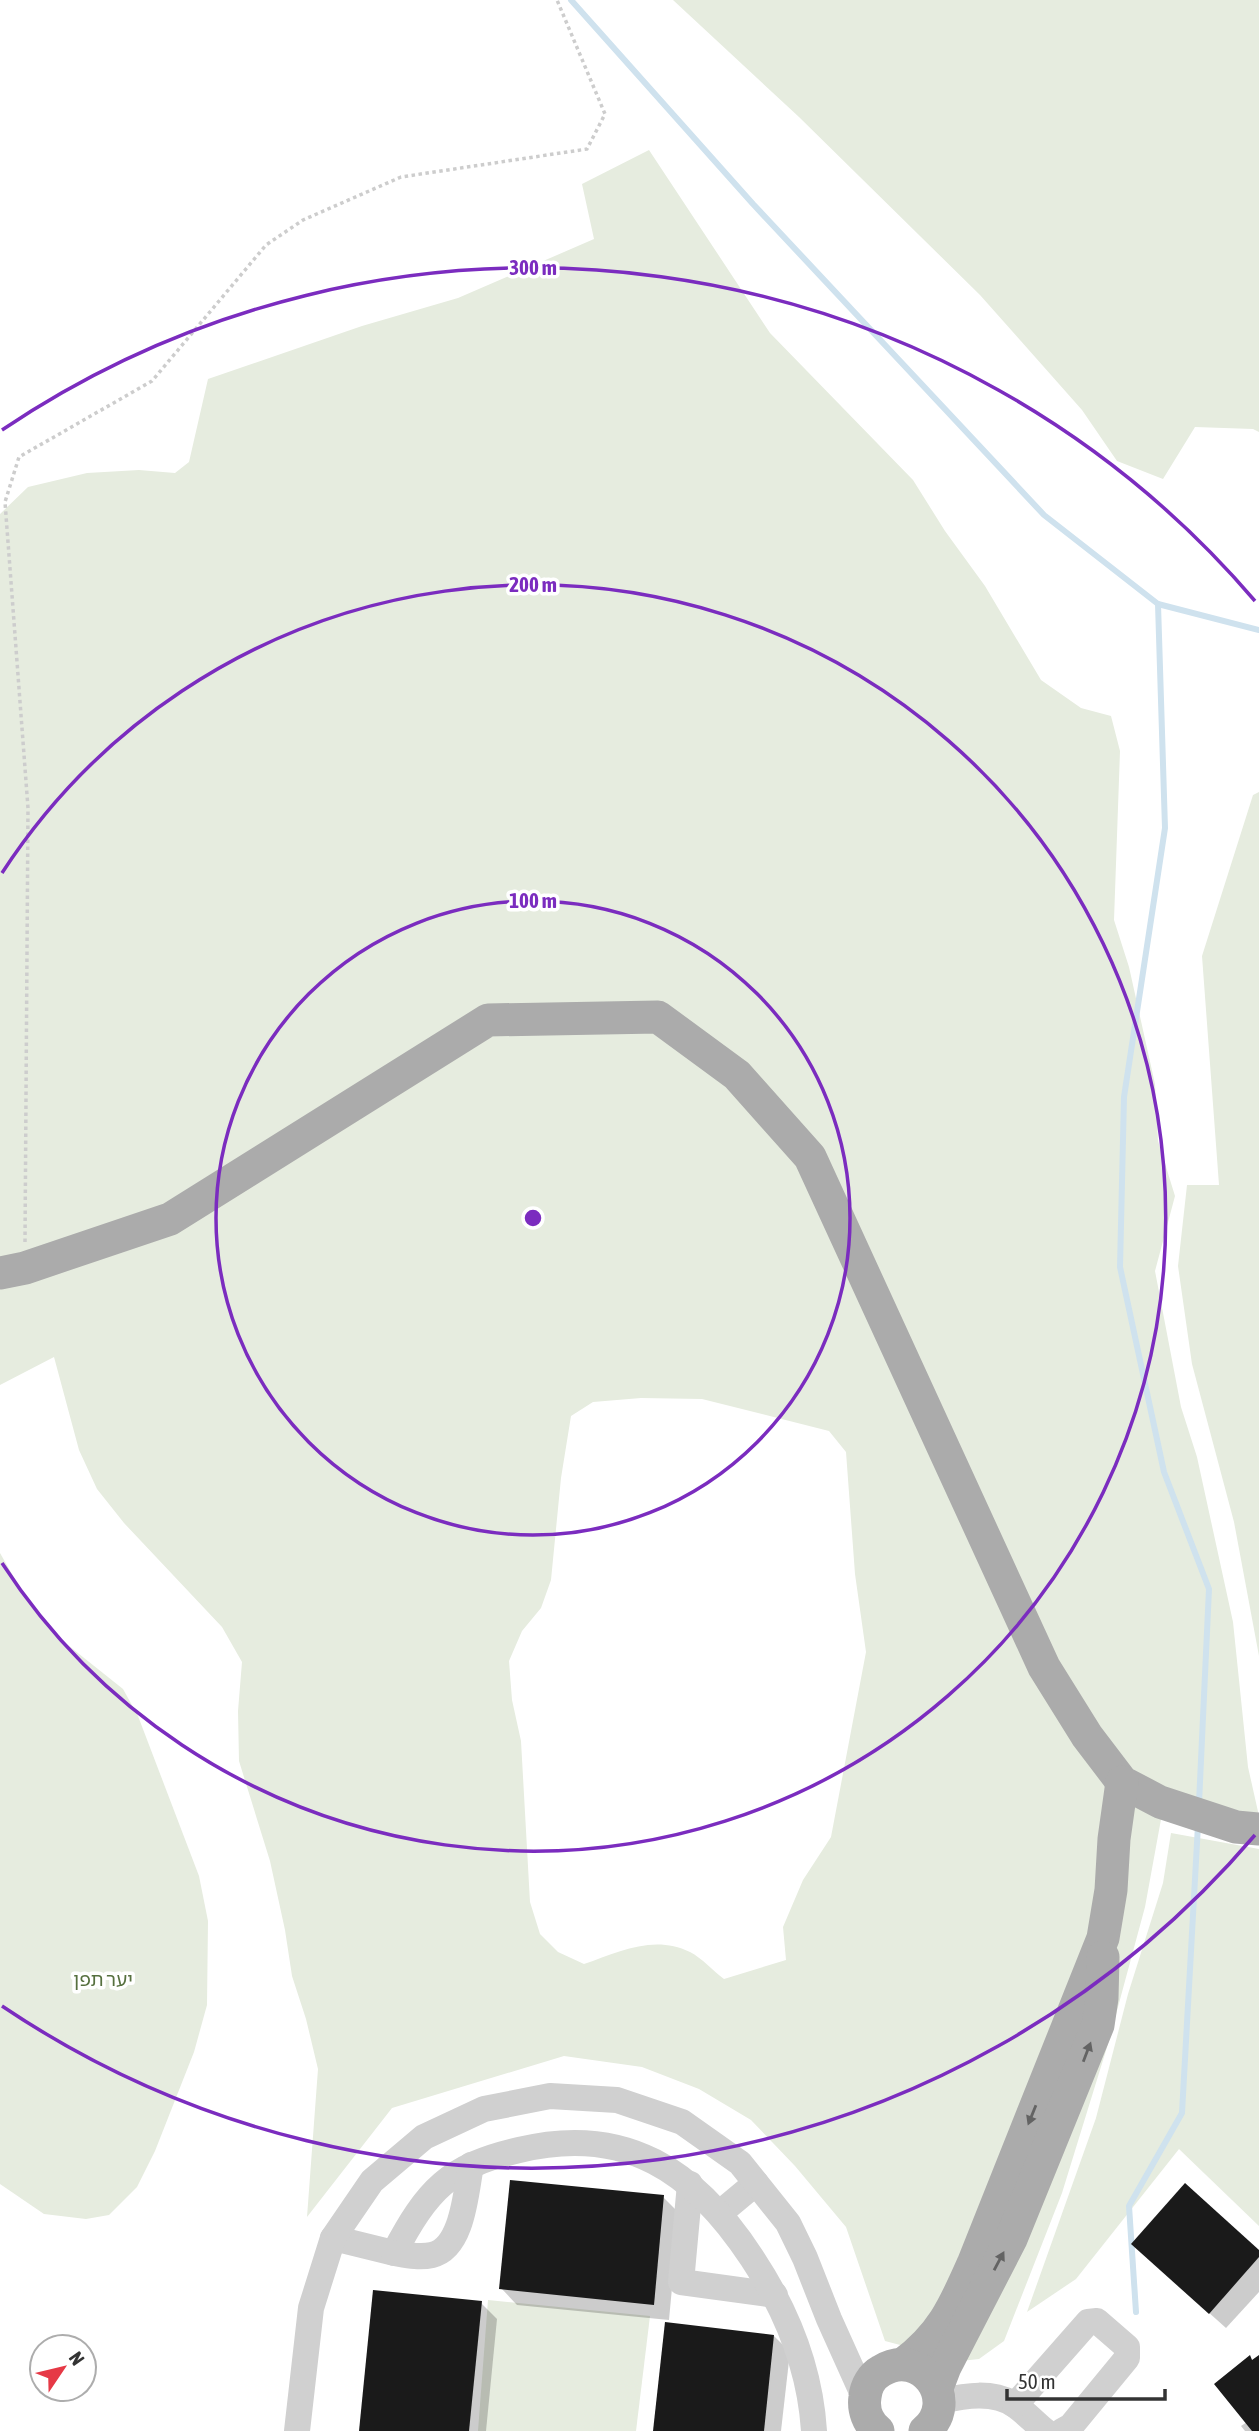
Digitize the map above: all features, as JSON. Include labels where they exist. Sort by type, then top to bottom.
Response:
[{"type":"main road","points":[[12,1270],[170,1219],[488,1020],[658,1017],[737,1075],[810,1157],[1044,1667],[1087,1736],[1122,1782],[1160,1802],[1236,1827],[1259,1829]]},
{"type":"main road","points":[[925,2431],[932,2426],[938,2414],[944,2367],[1011,2239],[1098,2025],[1102,1998],[1103,1938],[1111,1890],[1114,1839],[1122,1782]]},
{"type":"main road","points":[[868,2418],[869,2383],[877,2374],[921,2350],[936,2335],[958,2296],[1103,1938]]},
{"type":"main road","points":[[895,2366],[922,2370],[931,2377],[939,2395]]},
{"type":"street","points":[[297,2431],[311,2308],[333,2238],[372,2181],[424,2137],[484,2109],[550,2096],[617,2100],[682,2122],[740,2163],[788,2224],[805,2258],[868,2418]]},
{"type":"street","points":[[593,2144],[596,2099]]},
{"type":"street","points":[[394,2253],[411,2221],[428,2198],[450,2177],[471,2165],[501,2154],[557,2143],[593,2144],[634,2152],[657,2162],[690,2184],[720,2213],[742,2242],[775,2295],[794,2335],[812,2400],[814,2431]]},
{"type":"street","points":[[333,2238],[394,2253],[417,2256],[439,2253],[451,2243],[459,2224],[471,2165]]},
{"type":"street","points":[[720,2213],[756,2183]]},
{"type":"street","points":[[690,2184],[681,2283],[775,2295]]},
{"type":"street","points":[[1015,2405],[1088,2322],[1097,2321],[1127,2347],[1127,2358],[1071,2426],[1062,2431]]},
{"type":"street","points":[[834,2330],[859,2352],[895,2366]]},
{"type":"street","points":[[939,2395],[969,2395],[1005,2400],[1015,2405],[1045,2431]]},
{"type":"path","points":[[12,1270],[28,808],[5,502],[19,457],[152,381],[266,245],[303,220],[401,177],[587,149],[605,114],[557,0]]},
{"type":"green space","points":[[673,0],[1259,0],[1259,432],[1253,429],[1195,427],[1163,479],[1117,461],[1082,410],[980,295],[799,117]]},
{"type":"green space","points":[[649,150],[770,333],[913,480],[945,531],[985,586],[1041,680],[1081,708],[1111,716],[1120,751],[1114,920],[1129,967],[1155,1084],[1158,1141],[1175,1196],[1155,1271],[1181,1407],[1197,1457],[1233,1622],[1248,1767],[1259,1816],[1166,1792],[1145,1907],[1108,2044],[1062,2193],[1004,2341],[979,2359],[961,2361],[885,2341],[846,2227],[795,2166],[751,2120],[699,2089],[642,2067],[564,2056],[392,2108],[307,2217],[318,2069],[292,1976],[270,1861],[239,1761],[238,1711],[242,1662],[222,1627],[124,1523],[97,1489],[79,1450],[54,1357],[0,1385],[0,514],[28,487],[87,473],[139,470],[175,473],[189,462],[208,379],[362,326],[458,298],[594,239],[582,184]],"holes":[[[641,1398],[702,1399],[829,1431],[846,1452],[855,1574],[866,1652],[831,1837],[803,1880],[783,1927],[786,1960],[724,1979],[690,1952],[677,1947],[636,1947],[584,1964],[558,1952],[540,1934],[530,1902],[521,1741],[512,1700],[509,1661],[522,1631],[541,1608],[551,1580],[561,1478],[571,1416],[593,1402]]]},
{"type":"green space","points":[[1259,792],[1259,1656],[1234,1522],[1192,1364],[1178,1266],[1187,1185],[1219,1185],[1202,956],[1253,795]]},
{"type":"green space","name":"יער תפן","points":[[0,1553],[25,1597],[64,1642],[123,1689],[138,1716],[199,1876],[208,1921],[207,2005],[194,2052],[155,2151],[137,2187],[109,2215],[86,2219],[44,2214],[0,2184]]},
{"type":"green space","points":[[1171,1833],[1259,1849],[1259,2226],[1179,2149],[1076,2279],[1027,2312],[1096,2118],[1128,1994],[1163,1883]]},
{"type":"green space","points":[[488,2300],[650,2316],[636,2431],[478,2431]]},
{"type":"building","points":[[510,2180],[664,2195],[654,2305],[499,2289]]},
{"type":"building","points":[[1185,2183],[1259,2250],[1259,2257],[1209,2314],[1131,2244]]},
{"type":"building","points":[[373,2290],[482,2301],[469,2431],[359,2431]]},
{"type":"building","points":[[665,2322],[774,2335],[764,2431],[653,2431]]},
{"type":"building","points":[[1250,2355],[1252,2360],[1259,2355],[1259,2431],[1252,2431],[1214,2384]]},
{"type":"waterway","points":[[571,0],[753,204],[1044,515],[1158,604],[1259,630]]},
{"type":"waterway","points":[[1158,604],[1165,828],[1124,1097],[1120,1267],[1164,1472],[1209,1589],[1199,1803]]},
{"type":"waterway","points":[[1136,2312],[1129,2206],[1182,2113],[1198,1825]]}]
